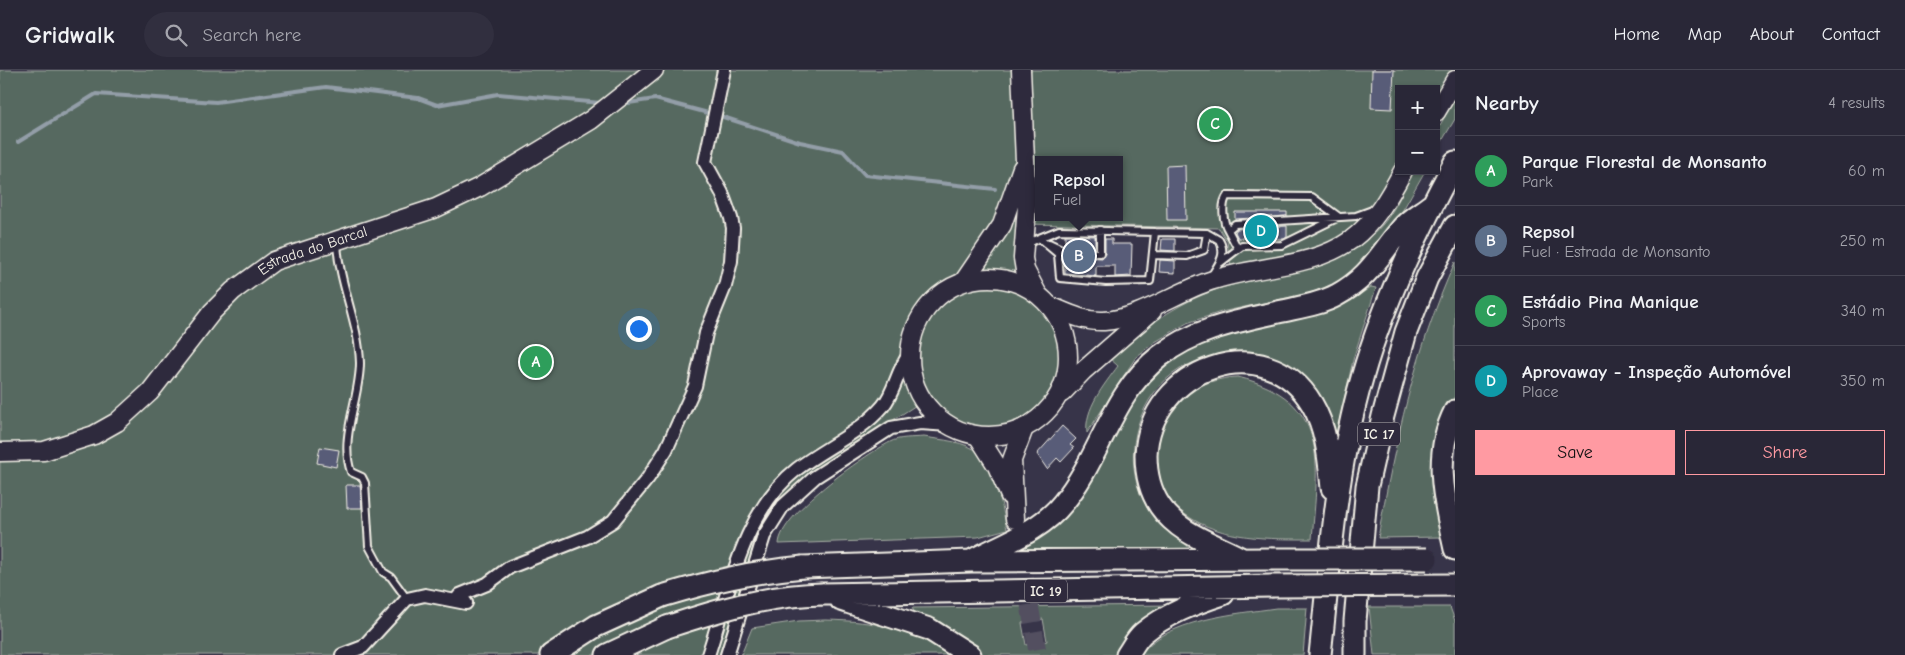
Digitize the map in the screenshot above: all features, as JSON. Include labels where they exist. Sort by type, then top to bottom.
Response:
[{"type":"highway","name":"IC 17","points":[[1320,655],[1335,512],[1352,414],[1373,340],[1432,205],[1455,162]]},
{"type":"highway","points":[[972,561],[1026,533],[1055,512],[1080,479],[1118,403],[1145,368],[1161,355],[1198,334],[1221,325],[1291,310],[1336,296],[1365,275],[1383,255],[1402,227],[1432,205]]},
{"type":"highway","name":"IC 17","points":[[1355,655],[1355,621],[1367,486],[1383,416],[1406,332],[1428,278],[1455,226]]},
{"type":"highway","points":[[1242,559],[1182,529],[1160,506],[1148,480],[1146,466],[1148,438],[1157,412],[1165,400],[1178,388],[1202,372],[1231,363],[1259,366],[1284,376],[1306,395],[1325,433],[1335,512]]},
{"type":"highway","points":[[1455,411],[1444,438],[1442,473],[1455,549]]},
{"type":"highway","name":"IC 19","points":[[551,655],[596,626],[662,596],[715,580],[763,571],[972,561],[1455,559]]},
{"type":"highway","name":"IC 19","points":[[607,655],[667,627],[717,610],[765,599],[822,594],[1271,586],[1455,585]]},
{"type":"highway","points":[[1127,655],[1142,634],[1195,603],[1229,593],[1271,586]]},
{"type":"highway","points":[[822,594],[929,629],[970,655]]},
{"type":"highway","points":[[1355,621],[1364,655]]},
{"type":"street","name":"Estrada do Barcal","points":[[0,452],[44,451],[94,435],[117,422],[150,392],[212,312],[233,291],[274,261],[436,208],[480,187],[591,120],[654,70]]},
{"type":"street","points":[[342,655],[363,647],[406,599],[425,595],[461,602],[460,595],[486,584],[510,567],[587,537],[613,521],[648,478],[674,434],[695,386],[706,333],[725,286],[732,260],[733,228],[731,218],[722,193],[705,162],[724,70]]},
{"type":"street","points":[[1021,70],[1027,206],[1031,242],[1025,270],[1065,332],[1068,348],[1066,378],[1056,399]]},
{"type":"street","points":[[1440,105],[1455,80]]},
{"type":"street","points":[[964,281],[1002,225],[1026,156]]},
{"type":"street","points":[[949,426],[937,418],[919,396],[910,369],[909,355],[914,328],[925,310],[940,294],[964,281],[995,278],[1018,283],[1044,300],[1078,318],[1104,321],[1126,317],[1209,281],[1240,272],[1299,262],[1336,248],[1366,226],[1383,206],[1401,175]]},
{"type":"street","points":[[727,655],[764,536],[784,506],[815,477],[891,428],[920,423],[949,426],[978,436],[1010,434],[1024,428],[1040,417],[1083,370],[1162,302]]},
{"type":"street","points":[[708,655],[749,530],[772,493],[797,470],[866,423],[885,404],[902,364],[909,355]]},
{"type":"street","points":[[978,436],[997,466],[1014,512],[1012,460],[1024,428]]},
{"type":"lane","points":[[1238,249],[1224,224],[1224,201],[1227,196],[1312,197],[1339,217]]},
{"type":"lane","points":[[1228,230],[1235,224],[1356,216],[1383,206]]},
{"type":"lane","points":[[1220,264],[1242,246],[1282,245],[1339,217]]},
{"type":"lane","points":[[1031,242],[1059,230],[1207,233],[1215,237],[1222,244],[1223,257],[1209,281]]},
{"type":"lane","points":[[1031,242],[1068,252],[1100,253],[1100,230]]},
{"type":"lane","points":[[1031,242],[1058,254],[1060,278],[1106,282],[1150,281],[1155,232]]},
{"type":"lane","points":[[1154,255],[1188,256],[1204,250],[1207,233]]},
{"type":"lane","points":[[337,240],[338,267],[351,314],[360,362],[356,399],[349,433],[348,462],[351,472],[362,477],[365,483],[368,535],[373,556],[382,572],[391,577],[406,599]]},
{"type":"green space","points":[[0,70],[1455,70],[1455,76],[1440,102],[1440,85],[1395,85],[1395,175],[1397,175],[1382,205],[1331,247],[1231,268],[1227,241],[1219,228],[1025,224],[1031,285],[1064,323],[1072,344],[1071,361],[1067,377],[1059,392],[1048,406],[1021,426],[1007,432],[983,434],[960,429],[949,424],[921,402],[812,472],[754,549],[719,655],[0,655]]},
{"type":"green space","points":[[1455,99],[1455,119],[1440,144],[1440,125]]},
{"type":"green space","points":[[1412,175],[1423,175],[1392,229],[1356,271],[1332,285],[1310,293],[1221,312],[1187,323],[1155,342],[1136,357],[1087,433],[1087,424],[1092,406],[1101,389],[1118,366],[1108,357],[1143,330],[1167,313],[1207,293],[1230,285],[1323,264],[1344,255],[1364,242],[1383,224],[1396,205]]},
{"type":"green space","points":[[1455,262],[1455,396],[1444,414],[1437,431],[1433,447],[1432,464],[1441,537],[1378,538],[1399,432],[1408,397],[1428,329]]},
{"type":"green space","points":[[1371,287],[1376,288],[1354,356],[1336,435],[1333,437],[1313,398],[1301,380],[1285,365],[1266,356],[1238,353],[1198,361],[1180,369],[1154,393],[1138,424],[1134,441],[1133,459],[1135,476],[1140,493],[1155,520],[1189,548],[1016,551],[1014,549],[1130,401],[1159,369],[1183,351],[1228,334],[1344,305]]},
{"type":"green space","points":[[1238,377],[1268,387],[1290,401],[1304,418],[1312,438],[1316,460],[1312,539],[1263,538],[1231,534],[1215,529],[1186,515],[1171,501],[1164,490],[1158,471],[1157,451],[1160,434],[1166,418],[1175,404],[1202,385]]},
{"type":"green space","points":[[924,437],[960,443],[979,453],[990,468],[994,478],[1007,529],[978,537],[779,544],[783,532],[793,517],[807,502],[843,473],[894,440]]},
{"type":"green space","points":[[1171,605],[1120,655],[981,655],[917,616],[912,608]],"holes":[[[1043,619],[1047,641],[1026,645],[1022,623]]]},
{"type":"green space","points":[[1369,607],[1450,607],[1455,621],[1455,655],[1374,655]]},
{"type":"green space","points":[[1276,608],[1307,608],[1303,655],[1140,655],[1152,643],[1167,633],[1184,626],[1222,616]]},
{"type":"green space","points":[[799,621],[862,622],[894,628],[924,639],[956,655],[741,655],[752,628]]},
{"type":"building","points":[[1372,70],[1394,70],[1392,109],[1371,108]]},
{"type":"building","points":[[1185,165],[1186,220],[1167,220],[1166,166]]},
{"type":"building","points":[[1235,212],[1287,212],[1287,216],[1235,219]]},
{"type":"building","points":[[1287,226],[1287,237],[1284,239],[1238,238],[1235,232],[1237,229]]},
{"type":"building","points":[[1065,235],[1095,236],[1095,248],[1069,247],[1065,245]]},
{"type":"building","points":[[1105,239],[1112,239],[1112,244],[1132,244],[1131,276],[1115,277],[1115,266],[1096,266],[1096,276],[1065,273],[1065,256],[1102,258],[1105,254]]},
{"type":"building","points":[[1162,239],[1175,239],[1175,251],[1161,250]]},
{"type":"building","points":[[1160,260],[1175,261],[1175,273],[1159,272]]},
{"type":"building","points":[[1062,426],[1076,439],[1070,445],[1074,448],[1061,462],[1057,458],[1047,469],[1037,454]]},
{"type":"building","points":[[320,447],[339,450],[336,467],[317,463]]},
{"type":"building","points":[[346,485],[360,485],[362,508],[347,508]]},
{"type":"waterway","points":[[18,142],[96,94],[216,102],[326,87],[418,98],[437,105],[498,94],[601,103]]},
{"type":"waterway","points":[[622,104],[655,99],[712,114]]},
{"type":"waterway","points":[[720,116],[800,142],[843,151],[865,175],[995,189]]},
{"type":"tunnel","points":[[1016,525],[1038,655]]},
{"type":"place","name":"Estádio Pina Manique","points":[[1215,124]]},
{"type":"place","name":"Aprovaway - Inspeção Automóvel","points":[[1261,231]]},
{"type":"place","name":"Repsol","points":[[1079,256]]},
{"type":"place","name":"Parque Florestal de Monsanto","points":[[536,362]]}]
